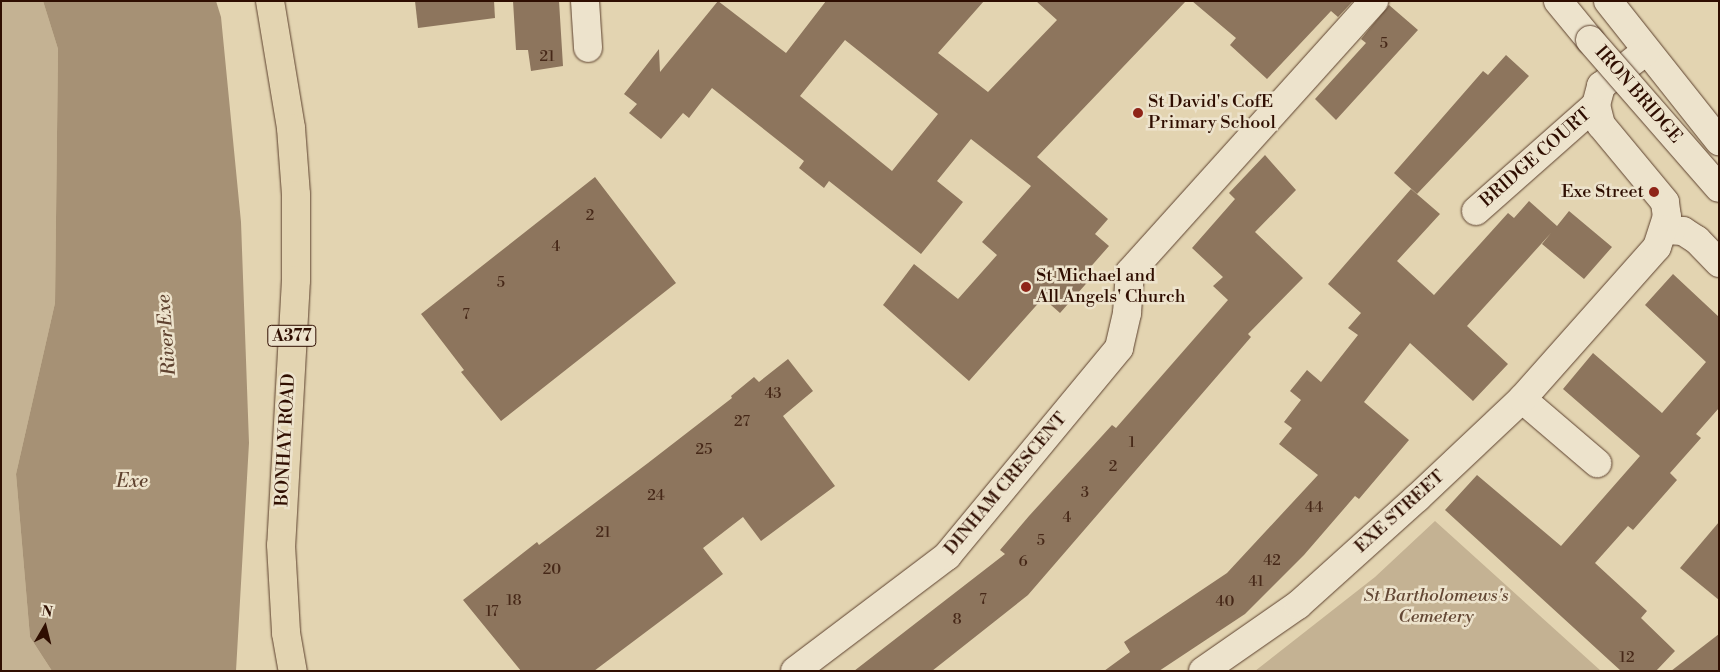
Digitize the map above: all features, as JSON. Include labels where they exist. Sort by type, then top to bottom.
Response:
[{"type":"highway","name":"BONHAY ROAD","points":[[270,1],[291,128],[296,196],[296,280],[281,545],[286,633],[293,671]]},
{"type":"street","points":[[585,1],[588,48]]},
{"type":"street","name":"DINHAM CRESCENT","points":[[795,671],[947,556],[975,524],[1119,348],[1127,313],[1130,272],[1374,1]]},
{"type":"street","name":"IRON BRIDGE","points":[[1558,1],[1719,188]]},
{"type":"street","points":[[1608,1],[1646,51],[1719,140]]},
{"type":"street","points":[[1596,105],[1601,86],[1646,51]]},
{"type":"street","name":"BRIDGE COURT","points":[[1476,211],[1596,105]]},
{"type":"street","name":"EXE STREET","points":[[1203,671],[1298,605],[1417,498],[1522,399],[1657,247],[1665,230],[1668,217],[1665,202],[1601,125],[1596,105]]},
{"type":"street","points":[[1665,230],[1683,231],[1719,263]]},
{"type":"street","points":[[1522,399],[1597,463]]},
{"type":"green space","points":[[1,1],[43,1],[58,49],[55,303],[16,474],[30,637],[52,671],[1,671]]},
{"type":"green space","name":"St Bartholomews's Cemetery","points":[[1435,521],[1601,671],[1255,671],[1375,577]]},
{"type":"water","name":"Exe","points":[[43,1],[216,1],[221,17],[241,222],[249,443],[236,671],[52,671],[30,637],[16,474],[55,303],[58,49]]},
{"type":"building","points":[[415,1],[494,1],[495,18],[418,28]]},
{"type":"building","points":[[513,1],[559,1],[563,66],[531,71],[528,50],[516,50]]},
{"type":"building","points":[[718,1],[786,53],[826,1],[984,1],[938,53],[988,92],[1057,20],[1036,1],[1186,1],[1037,157],[1108,219],[1095,234],[1109,246],[1087,271],[1093,276],[1060,313],[1043,298],[969,381],[883,305],[914,264],[958,299],[997,255],[982,242],[1031,186],[971,139],[937,181],[963,202],[921,254],[829,181],[824,188],[799,168],[804,161],[712,88],[689,118],[683,113],[661,139],[629,113],[637,104],[624,94],[659,49],[660,72]],"holes":[[[845,40],[938,114],[892,171],[800,96]]]},
{"type":"building","points":[[1192,1],[1353,1],[1338,17],[1331,11],[1267,79],[1230,45],[1236,38]]},
{"type":"building","points":[[1389,5],[1418,30],[1336,120],[1315,99],[1366,43],[1361,39]]},
{"type":"building","points":[[1506,55],[1529,76],[1417,194],[1394,173],[1483,71],[1488,75]]},
{"type":"building","points":[[1265,155],[1296,190],[1255,232],[1303,278],[1248,334],[1251,337],[1028,595],[932,671],[854,671],[1005,554],[1000,550],[1029,516],[1112,425],[1116,428],[1228,300],[1213,286],[1223,277],[1192,248],[1235,199],[1229,193]]},
{"type":"building","points":[[595,177],[676,283],[501,421],[461,372],[464,370],[421,314]]},
{"type":"building","points":[[1411,189],[1440,214],[1397,261],[1434,295],[1508,213],[1514,218],[1529,201],[1557,226],[1569,211],[1612,247],[1584,279],[1542,244],[1551,233],[1467,326],[1508,364],[1473,401],[1410,343],[1364,402],[1409,440],[1359,499],[1355,496],[1304,555],[1245,614],[1159,671],[1104,671],[1130,652],[1124,642],[1227,573],[1318,475],[1279,444],[1292,428],[1284,422],[1301,400],[1290,391],[1307,370],[1321,382],[1358,335],[1348,328],[1361,313],[1328,284]]},
{"type":"building","points":[[1673,274],[1719,317],[1719,408],[1696,434],[1701,438],[1670,473],[1677,480],[1633,530],[1628,526],[1595,563],[1647,611],[1641,618],[1675,651],[1656,671],[1621,671],[1445,510],[1477,475],[1561,546],[1640,456],[1563,389],[1593,353],[1662,413],[1706,362],[1645,305]]},
{"type":"building","points":[[788,359],[813,391],[783,416],[835,486],[761,541],[743,517],[703,548],[723,574],[594,671],[521,671],[463,600],[537,542],[539,545],[648,463],[732,398],[731,396],[754,377],[759,382]]},
{"type":"building","points":[[1719,522],[1719,600],[1680,568]]},
{"type":"building","points":[[1719,634],[1719,671],[1671,671]]},
{"type":"place","name":"St David's CofE Primary School","points":[[1138,113]]},
{"type":"place","name":"Exe Street","points":[[1654,192]]},
{"type":"place","name":"St Michael and All Angels' Church","points":[[1026,287]]},
{"type":"water label","name":"River Exe","points":[[167,335]]}]
